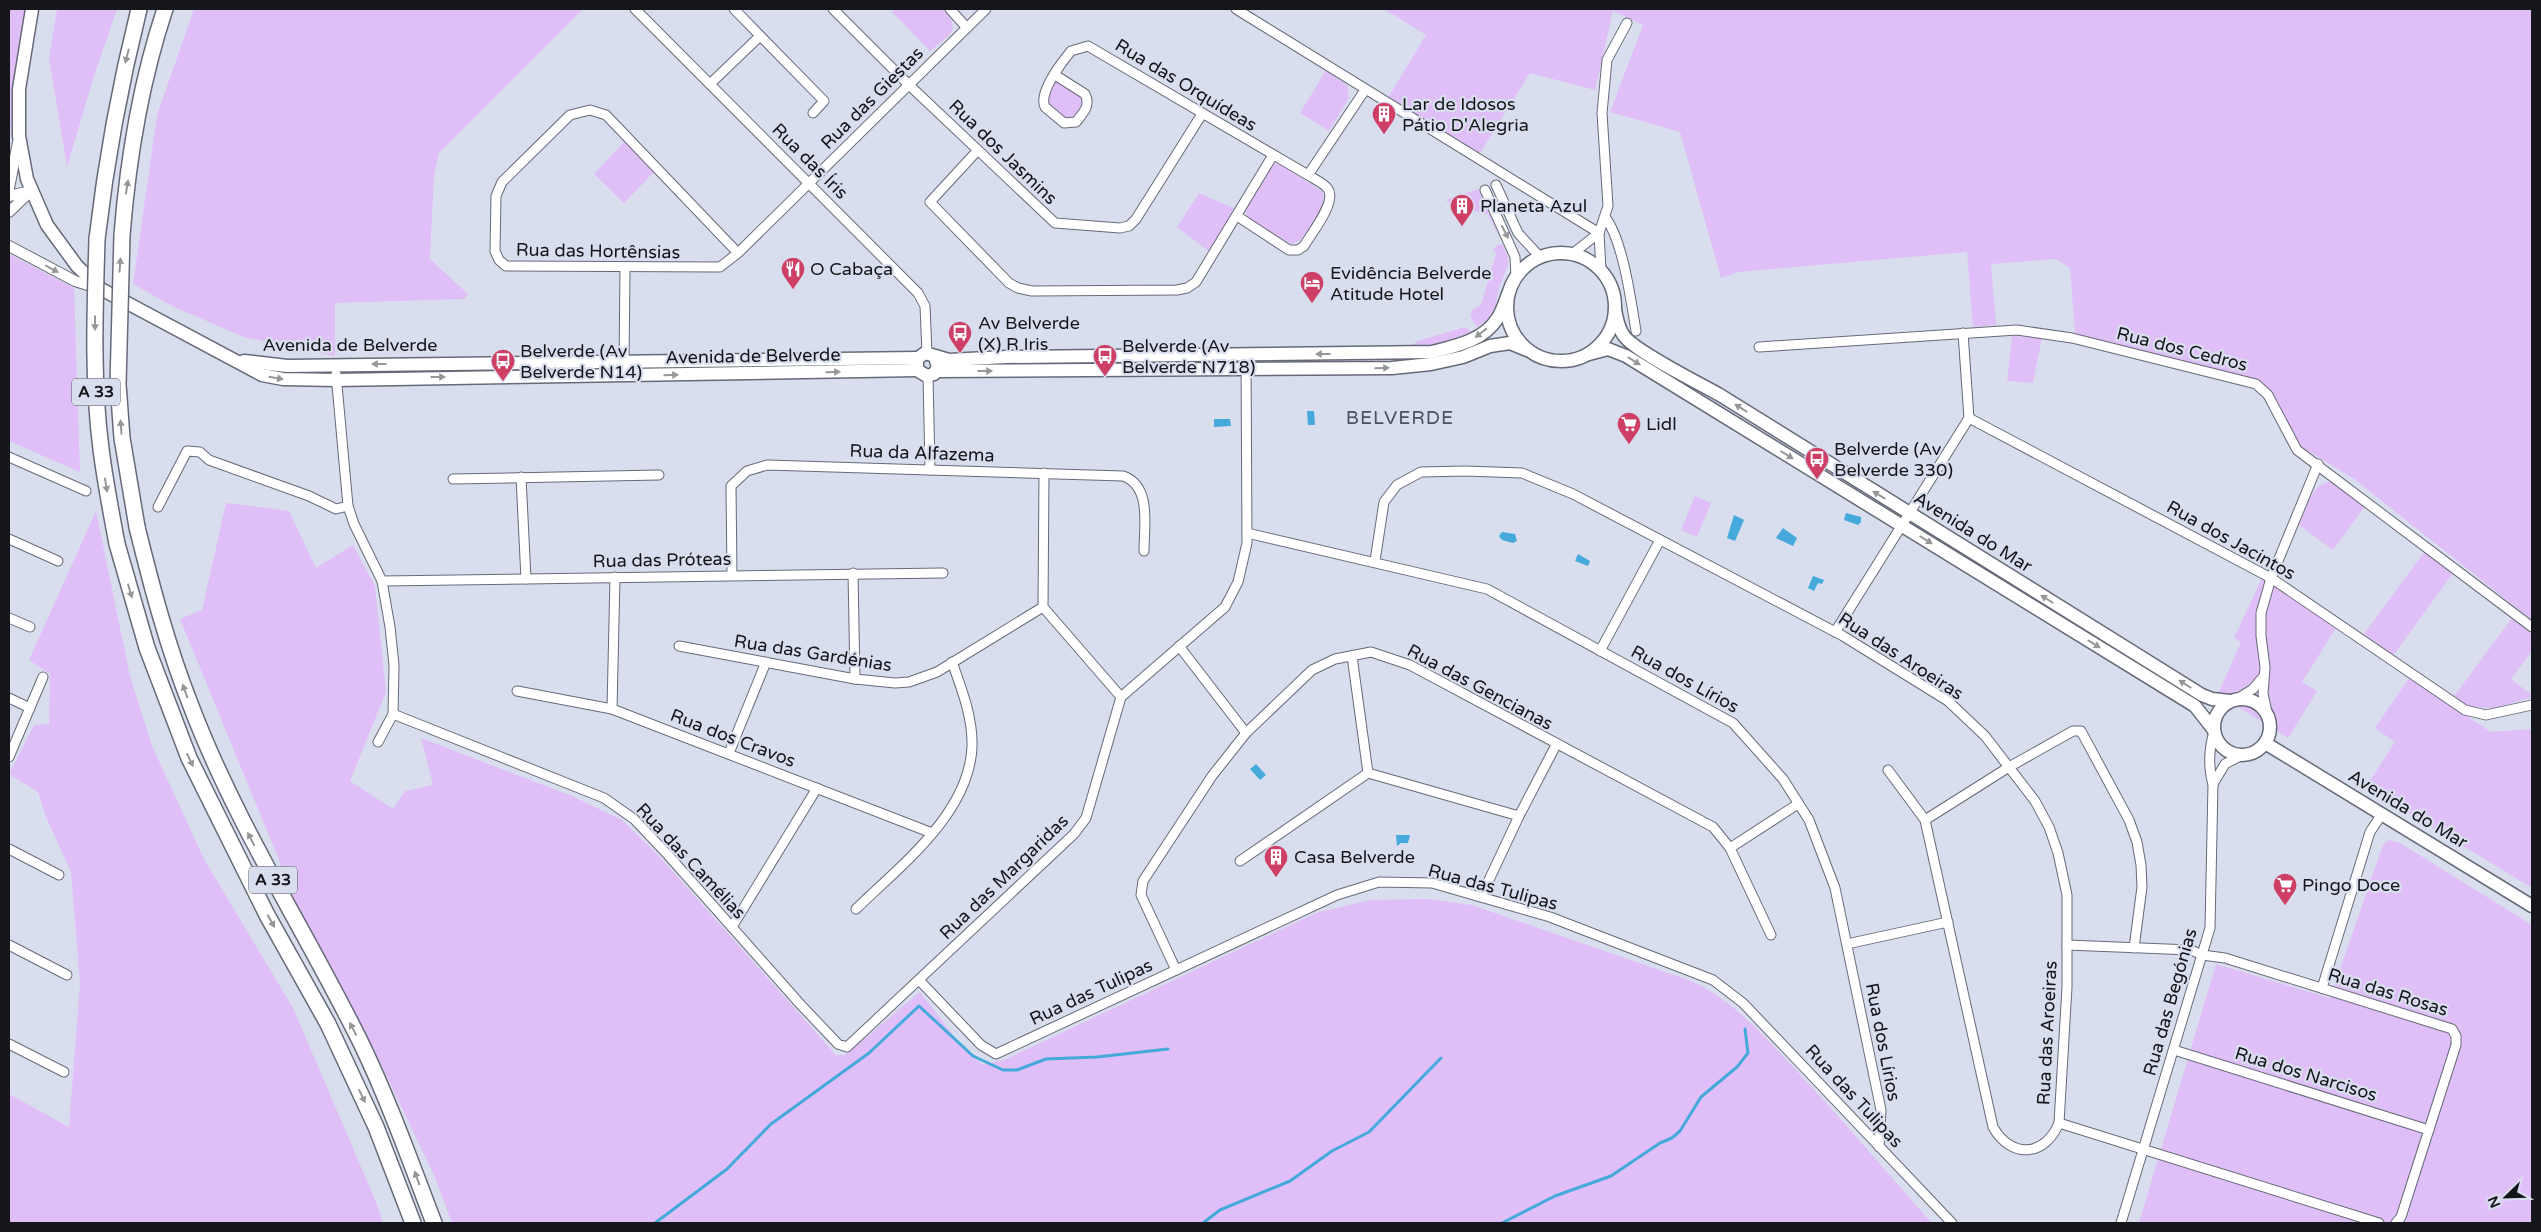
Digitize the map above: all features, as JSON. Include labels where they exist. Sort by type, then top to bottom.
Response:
[{"type":"highway","name":"A 33","points":[[139,9],[122,78],[107,157],[97,239],[96,388],[101,448],[117,544],[147,648],[188,758],[267,915],[328,1024],[376,1127],[413,1223]]},
{"type":"highway","name":"A 33","points":[[165,9],[156,36],[141,102],[125,196],[122,235],[118,384],[122,438],[137,527],[161,620],[191,707],[250,838],[361,1044],[407,1150],[434,1223]]},
{"type":"main road","points":[[32,9],[19,89],[19,136],[22,159],[31,191],[47,225],[64,250],[101,289],[232,359]]},
{"type":"main road","points":[[1556,253],[1572,254],[1588,260],[1601,270],[1609,282],[1614,296],[1615,310],[1607,335],[1588,354],[1579,358],[1558,361],[1536,356],[1527,350],[1517,338],[1510,325],[1507,310],[1508,294],[1516,276],[1526,265],[1540,257],[1556,253]]},
{"type":"main road","name":"Avenida de Belverde","points":[[232,359],[271,378],[337,380],[624,375],[927,364],[949,360],[1006,357],[1432,352],[1458,346],[1479,336],[1497,319],[1508,294]]},
{"type":"main road","name":"Avenida do Mar","points":[[1615,310],[1618,326],[1630,342],[1720,395],[2202,695],[2212,699],[2256,702],[2268,717]]},
{"type":"main road","name":"Avenida de Belverde","points":[[232,359],[287,366],[624,362],[818,357],[927,364],[1245,370],[1392,368],[1430,364],[1463,357],[1490,346],[1510,343],[1527,350]]},
{"type":"main road","name":"Avenida do Mar","points":[[1588,354],[1608,350],[1626,356],[1901,524],[2195,706],[2223,748],[2242,755]]},
{"type":"main road","points":[[2213,731],[2215,716],[2233,700]]},
{"type":"main road","points":[[2242,755],[2255,753],[2265,744],[2270,732],[2268,717]]},
{"type":"main road","name":"Avenida do Mar","points":[[2265,744],[2532,906]]},
{"type":"street","name":"Rua das Íris","points":[[635,9],[918,293],[925,306],[930,470]]},
{"type":"street","points":[[734,9],[824,101],[813,113]]},
{"type":"street","name":"Rua dos Jasmins","points":[[833,9],[908,84],[1054,223],[1120,228],[1129,226],[1136,219],[1202,114]]},
{"type":"street","points":[[950,9],[967,28]]},
{"type":"street","name":"Rua das Giestas","points":[[738,253],[986,9]]},
{"type":"street","points":[[1236,9],[1599,233]]},
{"type":"street","points":[[1601,270],[1599,233],[1608,206],[1602,113],[1607,60],[1626,23]]},
{"type":"street","points":[[710,84],[760,36]]},
{"type":"street","name":"Rua das Orquídeas","points":[[1055,75],[1086,96],[1087,108],[1074,124],[1064,123],[1043,104],[1043,94],[1055,75],[1071,50],[1088,46],[1308,175],[1328,189],[1331,199],[1301,248],[1290,250],[1237,216]]},
{"type":"street","points":[[1308,175],[1365,90]]},
{"type":"street","name":"Rua das Hortênsias","points":[[590,110],[606,115],[738,253],[726,263],[716,268],[511,267],[502,263],[496,251],[498,188],[573,113],[590,110]]},
{"type":"street","points":[[9,188],[19,136]]},
{"type":"street","points":[[978,150],[930,202],[1009,283],[1018,288],[1032,290],[1187,288],[1196,282],[1273,155]]},
{"type":"street","points":[[1496,185],[1518,234],[1540,257]]},
{"type":"street","points":[[1485,190],[1516,257],[1516,276]]},
{"type":"street","points":[[9,196],[31,191]]},
{"type":"street","points":[[9,212],[31,191]]},
{"type":"street","points":[[1605,217],[1612,226],[1629,287],[1636,331]]},
{"type":"street","points":[[1572,254],[1599,233]]},
{"type":"street","points":[[9,246],[75,281],[101,289]]},
{"type":"street","points":[[624,268],[624,375]]},
{"type":"street","name":"Rua dos Cedros","points":[[1759,347],[2017,330],[2072,338],[2256,384],[2268,395],[2297,450],[2532,627]]},
{"type":"street","points":[[1835,632],[1969,418],[1962,333]]},
{"type":"street","points":[[1044,473],[1043,607],[1121,697],[1225,607],[1238,582],[1247,543],[1246,354]]},
{"type":"street","points":[[335,364],[348,506],[354,524],[382,581],[394,666],[393,714],[378,742]]},
{"type":"street","name":"Rua dos Jacintos","points":[[1969,418],[2271,578],[2464,710],[2486,715],[2532,705]]},
{"type":"street","points":[[158,507],[187,451],[200,452],[209,460],[309,496],[336,508],[348,506]]},
{"type":"street","points":[[9,457],[86,491]]},
{"type":"street","points":[[2268,717],[2263,694],[2265,667],[2260,622],[2263,603],[2271,578],[2318,464]]},
{"type":"street","name":"Rua da Alfazema","points":[[732,575],[731,486],[747,471],[767,465],[1123,476],[1134,481],[1142,492],[1144,551]]},
{"type":"street","name":"Rua das Aroeiras","points":[[1375,561],[1384,502],[1397,485],[1421,472],[1522,473],[1573,494],[1835,632],[1948,701],[1986,736],[2035,801],[2054,839],[2067,895],[2067,987],[2059,1123],[2049,1141],[2035,1148],[2016,1148],[2002,1140],[1990,1119],[1925,820],[1888,770]]},
{"type":"street","points":[[452,478],[659,475]]},
{"type":"street","points":[[521,478],[526,578]]},
{"type":"street","name":"Rua dos Lírios","points":[[1247,533],[1375,561],[1486,589],[1734,723],[1783,779],[1809,820],[1835,888],[1880,1110],[1880,1147]]},
{"type":"street","points":[[9,539],[58,561]]},
{"type":"street","points":[[1600,651],[1660,540]]},
{"type":"street","points":[[853,573],[855,679]]},
{"type":"street","name":"Rua das Próteas","points":[[382,581],[943,573]]},
{"type":"street","points":[[612,709],[615,577]]},
{"type":"street","name":"Rua das Gardénias","points":[[679,646],[855,679],[895,684],[910,682],[937,672],[1043,607]]},
{"type":"street","points":[[9,618],[30,627]]},
{"type":"street","points":[[1179,646],[1246,733]]},
{"type":"street","name":"Rua das Gencianas","points":[[1176,970],[1141,895],[1143,881],[1212,776],[1246,733],[1312,670],[1335,660],[1371,652],[1410,665],[1556,745],[1713,827],[1730,848],[1770,935]]},
{"type":"street","points":[[1352,656],[1368,773]]},
{"type":"street","points":[[729,753],[766,662]]},
{"type":"street","points":[[856,909],[932,833],[955,804],[966,776],[972,748],[968,708],[952,662]]},
{"type":"street","points":[[9,757],[43,676]]},
{"type":"street","points":[[2233,700],[2253,690],[2264,677]]},
{"type":"street","name":"Rua dos Cravos","points":[[517,691],[612,709],[932,833]]},
{"type":"street","name":"Rua das Margaridas","points":[[847,1046],[920,980],[1074,834],[1086,818],[1121,697]]},
{"type":"street","points":[[9,698],[30,708]]},
{"type":"street","name":"Rua das Camélias","points":[[393,714],[604,798],[634,819],[668,854],[813,1018],[838,1044],[847,1046]]},
{"type":"street","points":[[1925,820],[2009,767],[2073,731],[2077,730],[2084,734],[2129,820],[2137,842],[2142,887],[2134,948]]},
{"type":"street","name":"Rua das Begónias","points":[[2121,1223],[2210,928],[2213,870],[2213,784],[2210,775],[2210,748],[2213,731]]},
{"type":"street","points":[[1481,897],[1519,816],[1556,745]]},
{"type":"street","points":[[2213,784],[2225,764],[2242,755]]},
{"type":"street","points":[[1368,773],[1519,816]]},
{"type":"street","points":[[1240,861],[1368,773]]},
{"type":"street","points":[[732,927],[817,788]]},
{"type":"street","points":[[1730,848],[1798,804]]},
{"type":"street","points":[[2322,988],[2370,832],[2382,814]]},
{"type":"street","points":[[9,849],[59,875]]},
{"type":"street","name":"Rua das Tulipas","points":[[920,980],[981,1045],[996,1054],[1337,895],[1379,882],[1432,883],[1550,917],[1713,980],[1744,1003],[1952,1223]]},
{"type":"street","points":[[1847,944],[1948,922]]},
{"type":"street","points":[[9,945],[66,975]]},
{"type":"street","name":"Rua das Rosas","points":[[2067,945],[2190,950],[2202,955],[2225,958],[2447,1026],[2455,1032],[2456,1045],[2401,1217],[2396,1223]]},
{"type":"street","points":[[9,1044],[64,1072]]},
{"type":"street","name":"Rua dos Narcisos","points":[[2174,1050],[2429,1130]]},
{"type":"street","points":[[2059,1123],[2379,1223]]},
{"type":"shaded area","points":[[9,9],[25,9],[9,147]]},
{"type":"shaded area","points":[[57,9],[117,9],[94,76],[67,167],[49,59]]},
{"type":"shaded area","points":[[194,9],[583,9],[439,153],[434,176],[430,259],[468,294],[464,299],[335,303],[335,356],[244,337],[174,307],[133,284],[157,115]]},
{"type":"shaded area","points":[[895,9],[943,9],[949,16],[953,28],[948,36],[930,51],[892,12]]},
{"type":"shaded area","points":[[1384,9],[2532,9],[2532,620],[2354,479],[2300,446],[2273,393],[2258,381],[2075,334],[2070,268],[2056,259],[1991,264],[1996,325],[1973,327],[1967,252],[1738,272],[1721,278],[1680,132],[1610,112],[1643,25],[1613,11],[1595,90],[1530,73],[1480,153],[1388,98],[1426,35]]},
{"type":"shaded area","points":[[1326,70],[1347,85],[1349,98],[1329,131],[1300,113]]},
{"type":"shaded area","points":[[1056,80],[1083,95],[1084,102],[1076,118],[1065,121],[1046,103]]},
{"type":"shaded area","points":[[624,142],[654,172],[624,203],[594,174]]},
{"type":"shaded area","points":[[1277,163],[1323,192],[1322,206],[1314,223],[1303,238],[1291,244],[1248,218],[1245,212],[1270,166]]},
{"type":"shaded area","points":[[1478,189],[1499,235],[1487,214],[1461,208],[1445,200]]},
{"type":"shaded area","points":[[1199,193],[1236,209],[1210,252],[1177,227]]},
{"type":"shaded area","points":[[1499,244],[1503,245],[1508,258],[1508,265],[1498,291],[1496,305],[1489,318],[1477,327],[1470,315],[1473,309],[1481,305],[1496,254],[1493,249]]},
{"type":"shaded area","points":[[9,254],[74,288],[80,472],[9,441]]},
{"type":"shaded area","points":[[1465,327],[1472,333],[1455,342],[1413,348],[1412,345],[1418,341]]},
{"type":"shaded area","points":[[2012,336],[2042,338],[2033,383],[2007,381]]},
{"type":"shaded area","points":[[2330,482],[2365,506],[2333,550],[2299,525],[2314,492],[2318,487]]},
{"type":"shaded area","points":[[1695,496],[1711,503],[1697,537],[1681,530]]},
{"type":"shaded area","points":[[226,503],[289,511],[316,568],[353,545],[375,586],[386,692],[350,781],[393,809],[405,791],[433,785],[421,738],[572,796],[622,820],[658,855],[836,1055],[845,1055],[920,992],[963,1048],[983,1065],[1006,1059],[1316,913],[1370,900],[1427,899],[1472,905],[1694,982],[1724,1000],[1749,1021],[1783,1056],[1932,1223],[452,1223],[435,1177],[367,1035],[288,892],[279,860],[180,619],[202,610]]},
{"type":"shaded area","points":[[96,511],[130,676],[152,746],[204,859],[293,1008],[376,1202],[383,1223],[9,1223],[9,1094],[69,1127],[80,984],[71,872],[46,817],[38,792],[9,774],[34,725],[49,724],[50,674],[29,660]]},
{"type":"shaded area","points":[[2425,551],[2453,573],[2393,656],[2364,634]]},
{"type":"shaded area","points":[[2262,578],[2336,628],[2302,682],[2317,691],[2288,738],[2218,694],[2241,642],[2234,638]]},
{"type":"shaded area","points":[[2512,618],[2532,634],[2532,651],[2511,679],[2532,695],[2532,697],[2495,708],[2465,707],[2452,699]]},
{"type":"shaded area","points":[[2409,678],[2491,732],[2532,729],[2532,888],[2366,787],[2395,742],[2375,728]]},
{"type":"shaded area","points":[[2389,840],[2400,843],[2532,925],[2532,1223],[2139,1223],[2216,964],[2330,998],[2383,845]]},
{"type":"water","points":[[1307,411],[1314,411],[1315,425],[1308,425]]},
{"type":"water","points":[[1214,419],[1230,419],[1231,426],[1214,427]]},
{"type":"water","points":[[1846,513],[1861,517],[1861,522],[1858,525],[1844,520]]},
{"type":"water","points":[[1734,515],[1744,520],[1735,541],[1727,538]]},
{"type":"water","points":[[1783,528],[1797,538],[1793,546],[1776,538]]},
{"type":"water","points":[[1502,532],[1515,534],[1517,541],[1513,543],[1502,540],[1499,536]]},
{"type":"water","points":[[1578,554],[1590,561],[1588,566],[1575,561]]},
{"type":"water","points":[[1813,576],[1824,580],[1822,584],[1818,583],[1814,591],[1808,588]]},
{"type":"water","points":[[1256,764],[1266,775],[1260,780],[1250,769]]},
{"type":"water","points":[[1396,835],[1410,835],[1408,843],[1401,843],[1397,846]]},
{"type":"waterway","points":[[655,1223],[727,1169],[771,1124],[869,1053],[919,1006],[973,1056],[1003,1070],[1017,1070],[1046,1059],[1097,1057],[1168,1049]]},
{"type":"waterway","points":[[1502,1223],[1555,1196],[1611,1176],[1660,1143],[1672,1138],[1680,1131],[1701,1097],[1737,1067],[1748,1053],[1745,1029]]},
{"type":"waterway","points":[[1203,1223],[1220,1210],[1290,1181],[1332,1151],[1369,1132],[1441,1058]]},
{"type":"place","name":"Lar de Idosos Pátio D'Alegria","points":[[1384,135]]},
{"type":"place","name":"Planeta Azul","points":[[1462,227]]},
{"type":"place","name":"O Cabaça","points":[[793,290]]},
{"type":"place","name":"Evidência Belverde Atitude Hotel","points":[[1312,304]]},
{"type":"place","name":"Av Belverde (X) R Iris","points":[[960,354]]},
{"type":"place","name":"Belverde (Av Belverde N718)","points":[[1105,377]]},
{"type":"place","name":"Belverde (Av Belverde N14)","points":[[503,382]]},
{"type":"place","name":"Lidl","points":[[1629,445]]},
{"type":"place","name":"Belverde (Av Belverde 330)","points":[[1817,480]]},
{"type":"place","name":"Casa Belverde","points":[[1276,878]]},
{"type":"place","name":"Pingo Doce","points":[[2285,906]]},
{"type":"district","name":"BELVERDE","points":[[1400,418]]}]
